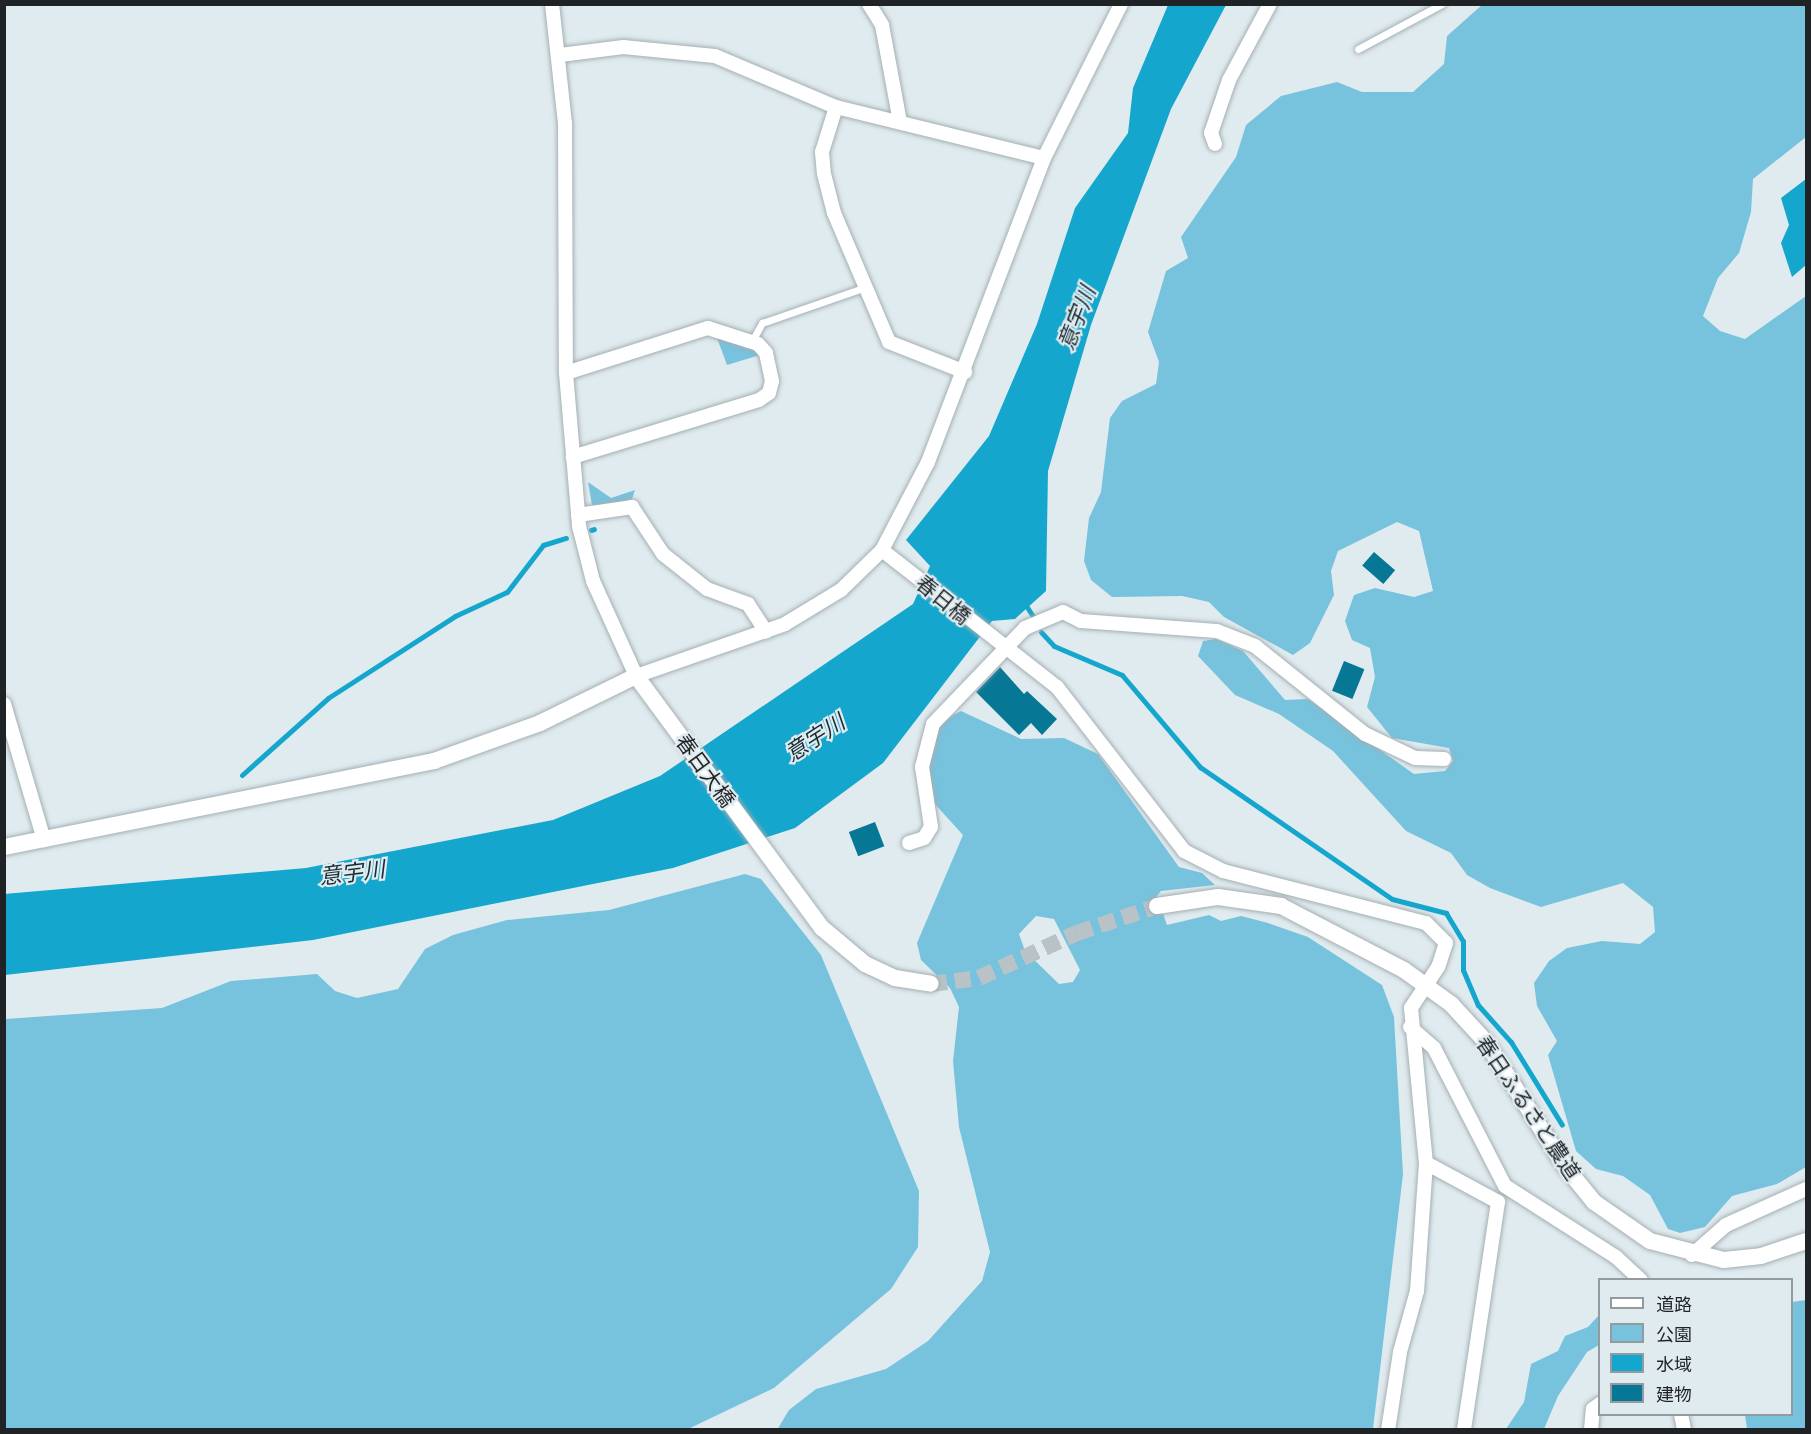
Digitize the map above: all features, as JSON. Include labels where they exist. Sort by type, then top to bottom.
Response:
[{"type":"street","points":[[552,4],[560,55],[566,373],[578,515],[593,581],[640,681]]},
{"type":"street","points":[[869,4],[882,25],[900,122]]},
{"type":"street","points":[[4,847],[434,761],[540,723],[766,632],[842,590],[886,554],[964,372],[1044,158],[1121,4]]},
{"type":"street","points":[[1215,144],[1212,133],[1229,80],[1270,4]]},
{"type":"street","points":[[560,55],[613,47],[704,54],[836,106],[1044,158]]},
{"type":"street","points":[[836,106],[821,162],[834,213],[889,342],[964,372]]},
{"type":"street","points":[[566,373],[708,328],[752,340],[766,353],[772,381],[764,398],[573,457]]},
{"type":"street","points":[[578,515],[632,507],[663,554],[707,589],[748,604],[766,632]]},
{"type":"street","name":"春日橋","points":[[886,554],[1000,645],[1057,687],[1184,851],[1201,863],[1440,932],[1446,943],[1444,955],[1425,985]]},
{"type":"street","points":[[909,843],[924,838],[931,827],[922,767],[933,724],[1000,645],[1025,628],[1063,612],[1081,621],[1217,631],[1255,646],[1365,734],[1415,758],[1444,759]]},
{"type":"street","name":"春日大橋","points":[[640,681],[766,856],[822,928],[853,956],[895,978],[932,984]]},
{"type":"street","points":[[4,704],[44,840]]},
{"type":"street","name":"春日ふるさと農道","points":[[1157,906],[1218,897],[1281,906],[1326,925],[1425,985],[1486,1042],[1564,1165],[1594,1202],[1650,1241],[1692,1255],[1745,1258],[1806,1241]]},
{"type":"street","points":[[1388,1430],[1400,1352],[1417,1291],[1426,1163],[1410,1027],[1411,1008],[1425,985]]},
{"type":"street","points":[[1410,1027],[1434,1048],[1505,1186],[1616,1257],[1639,1278]]},
{"type":"street","points":[[1426,1163],[1495,1198]]},
{"type":"street","points":[[1464,1430],[1495,1198],[1505,1186]]},
{"type":"street","points":[[1692,1255],[1726,1225],[1806,1189]]},
{"type":"street","points":[[1591,1430],[1593,1409],[1598,1405]]},
{"type":"lane","points":[[1420,4],[1425,13]]},
{"type":"lane","points":[[1358,49],[1442,4]]},
{"type":"lane","points":[[752,340],[762,323],[866,287]]},
{"type":"green space","points":[[1482,5],[1806,5],[1806,137],[1753,179],[1751,212],[1739,253],[1718,278],[1703,316],[1720,331],[1745,339],[1806,296],[1806,1167],[1777,1184],[1732,1196],[1705,1227],[1680,1233],[1668,1229],[1650,1195],[1623,1176],[1596,1169],[1576,1151],[1548,1055],[1557,1041],[1537,1006],[1534,983],[1549,961],[1567,948],[1602,941],[1640,944],[1655,932],[1653,907],[1623,883],[1541,907],[1490,888],[1467,875],[1451,853],[1406,831],[1333,751],[1279,714],[1235,695],[1198,656],[1203,641],[1216,639],[1243,651],[1285,700],[1308,699],[1414,774],[1445,771],[1453,761],[1449,748],[1392,738],[1367,707],[1375,677],[1370,648],[1352,640],[1345,621],[1354,595],[1375,588],[1414,597],[1433,591],[1419,531],[1397,522],[1338,551],[1331,571],[1334,595],[1310,643],[1293,655],[1224,617],[1209,602],[1182,596],[1112,597],[1091,580],[1084,561],[1089,518],[1101,492],[1110,418],[1122,401],[1156,384],[1159,362],[1148,332],[1166,271],[1188,258],[1181,237],[1236,157],[1246,125],[1281,96],[1337,82],[1362,92],[1413,92],[1444,64],[1447,36]]},
{"type":"green space","points":[[717,338],[754,348],[760,355],[727,365]]},
{"type":"green space","points":[[588,482],[611,498],[635,490],[632,499],[618,504],[592,505]]},
{"type":"green space","points":[[961,711],[1021,739],[1064,738],[1098,754],[1179,867],[1202,873],[1215,885],[1161,891],[1157,896],[1167,925],[1209,915],[1221,921],[1241,916],[1268,923],[1308,937],[1382,985],[1394,1017],[1403,1174],[1373,1429],[777,1430],[789,1410],[816,1389],[886,1369],[928,1341],[982,1281],[990,1252],[959,1127],[953,1061],[959,1007],[950,988],[921,960],[917,943],[963,835],[933,802],[926,765],[938,723]],"holes":[[[1036,916],[1054,919],[1080,970],[1073,982],[1059,984],[1025,951],[1019,934]]]},
{"type":"green space","points":[[745,874],[761,879],[821,955],[919,1191],[918,1247],[891,1289],[774,1388],[688,1429],[5,1429],[5,1019],[162,1008],[231,981],[317,974],[335,991],[357,998],[398,989],[425,949],[453,935],[507,920],[609,910]]},
{"type":"green space","points":[[1806,1300],[1806,1429],[1747,1429],[1745,1416],[1793,1416],[1793,1302]]},
{"type":"green space","points":[[1598,1316],[1598,1346],[1587,1352],[1558,1396],[1544,1429],[1506,1429],[1524,1402],[1531,1364],[1558,1351],[1565,1336],[1588,1327]]},
{"type":"water","name":"意宇川","points":[[1168,5],[1226,5],[1171,109],[1091,325],[1048,471],[1046,591],[1015,619],[992,621],[883,763],[795,828],[673,868],[313,940],[5,975],[4,894],[306,868],[553,820],[660,776],[913,604],[930,566],[906,540],[989,436],[1037,324],[1075,208],[1128,133],[1133,88]]},
{"type":"water","points":[[1806,179],[1806,265],[1792,277],[1781,243],[1789,225],[1781,198]]},
{"type":"building","points":[[1374,552],[1395,570],[1383,584],[1362,566]]},
{"type":"building","points":[[1344,661],[1364,669],[1352,699],[1332,691]]},
{"type":"building","points":[[1000,667],[1024,694],[1027,691],[1057,719],[1042,735],[1031,723],[1019,735],[976,692]]},
{"type":"building","points":[[875,822],[884,846],[858,856],[849,832]]},
{"type":"waterway","points":[[242,775],[328,698],[455,616],[507,592],[543,545],[566,538]]},
{"type":"waterway","points":[[1025,604],[1034,618]]},
{"type":"waterway","points":[[1041,632],[1054,646],[1122,675],[1200,767],[1392,899],[1446,913],[1463,941],[1463,970],[1478,1005],[1511,1042],[1562,1125]]},
{"type":"tunnel","points":[[931,984],[979,978],[1077,933],[1157,906]]}]
